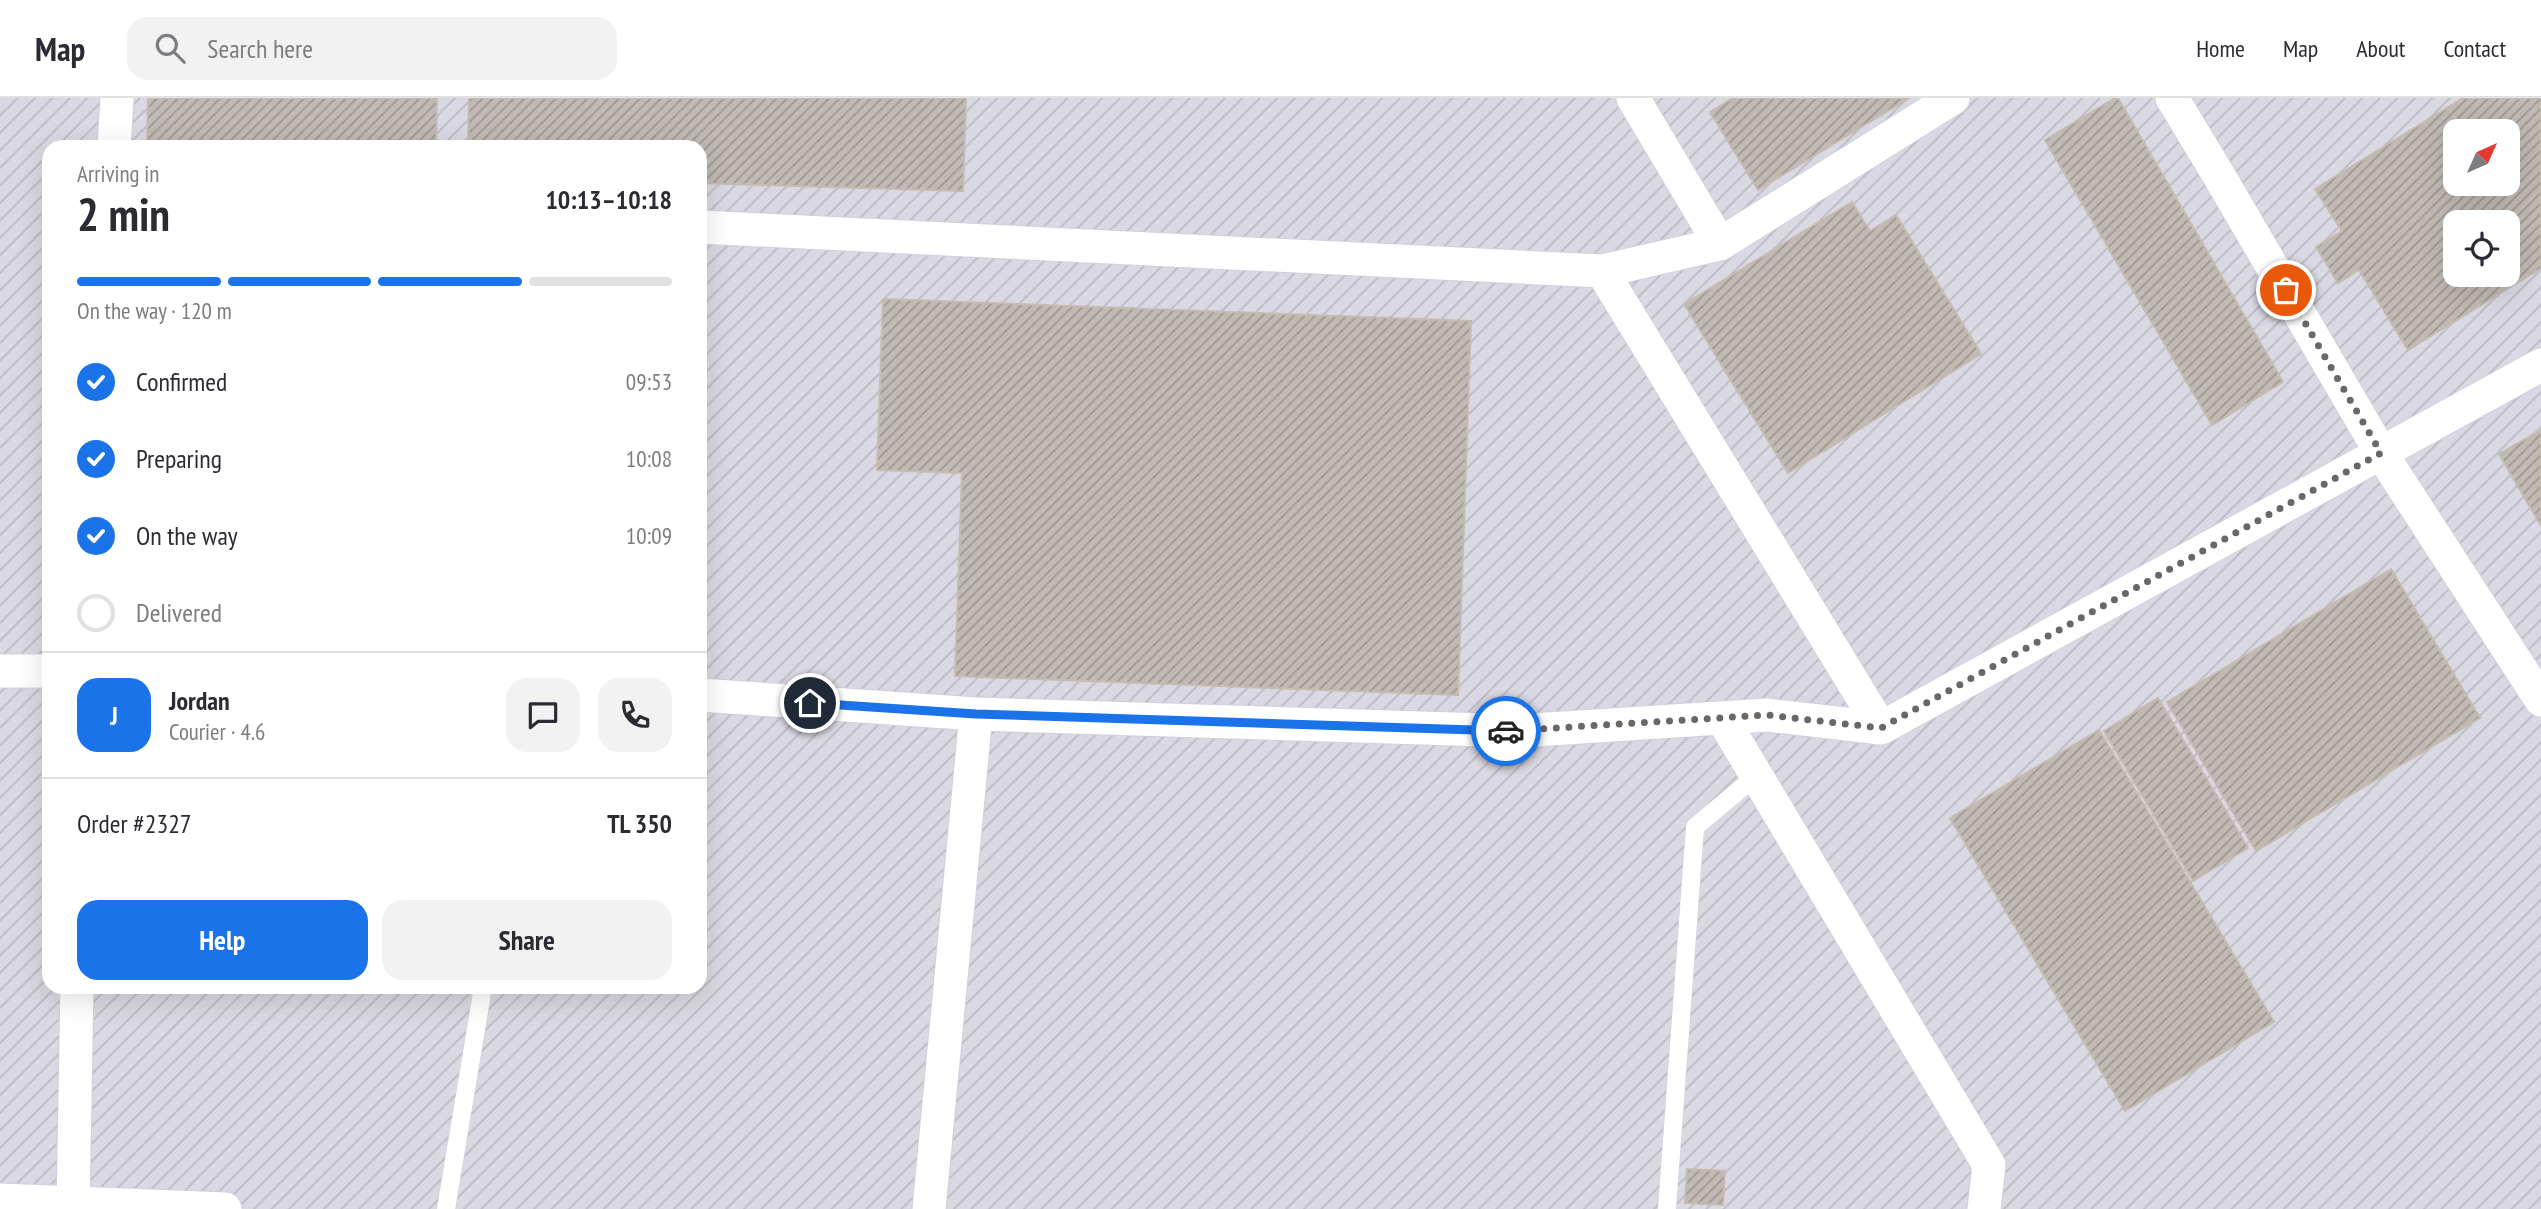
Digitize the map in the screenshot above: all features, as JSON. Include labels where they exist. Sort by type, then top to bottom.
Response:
[{"type":"street","points":[[114,140],[117,98]]},
{"type":"street","points":[[1633,98],[1720,244]]},
{"type":"street","points":[[707,227],[1602,271],[1720,244],[1953,98]]},
{"type":"street","points":[[2172,98],[2381,453],[2541,700]]},
{"type":"street","points":[[1602,271],[1881,728]]},
{"type":"street","points":[[707,695],[976,714],[1518,731],[1767,715],[1881,728],[2541,365]]},
{"type":"street","points":[[0,671],[42,671]]},
{"type":"street","points":[[929,1209],[976,714]]},
{"type":"street","points":[[1722,718],[1989,1164],[1983,1209]]},
{"type":"street","points":[[73,1207],[77,994]]},
{"type":"street","points":[[0,1200],[73,1207],[225,1209]]},
{"type":"lane","points":[[1667,1209],[1695,827],[1756,776]]},
{"type":"lane","points":[[446,1209],[482,994]]},
{"type":"shaded area","points":[[0,98],[2541,98],[2541,1209],[0,1209]]},
{"type":"building","points":[[148,98],[437,98],[436,140],[147,140]]},
{"type":"building","points":[[469,98],[966,98],[963,191],[707,183],[707,140],[468,140]]},
{"type":"building","points":[[1733,98],[1909,98],[1758,190],[1710,112]]},
{"type":"building","points":[[2118,98],[2283,382],[2212,425],[2045,140]]},
{"type":"building","points":[[2463,98],[2541,98],[2541,268],[2520,281],[2520,210],[2443,210],[2443,287],[2510,287],[2408,350],[2359,270],[2338,283],[2316,247],[2342,231],[2315,189]]},
{"type":"building","points":[[1852,202],[1870,231],[1896,215],[1981,354],[1788,473],[1684,304]]},
{"type":"building","points":[[883,299],[1471,321],[1458,695],[955,676],[962,473],[877,470]]},
{"type":"building","points":[[2541,430],[2541,526],[2499,454]]},
{"type":"building","points":[[2391,569],[2480,718],[2256,851],[2167,702]]},
{"type":"building","points":[[2158,698],[2248,848],[2193,881],[2104,731]]},
{"type":"building","points":[[2099,730],[2274,1022],[2125,1111],[1950,818]]},
{"type":"building","points":[[1687,1169],[1725,1171],[1723,1205],[1685,1203]]},
{"type":"way so far","points":[[1506,731],[1767,715],[1881,728],[2381,453],[2286,290]]},
{"type":"route","points":[[810,703],[976,714],[1506,731]]}]
